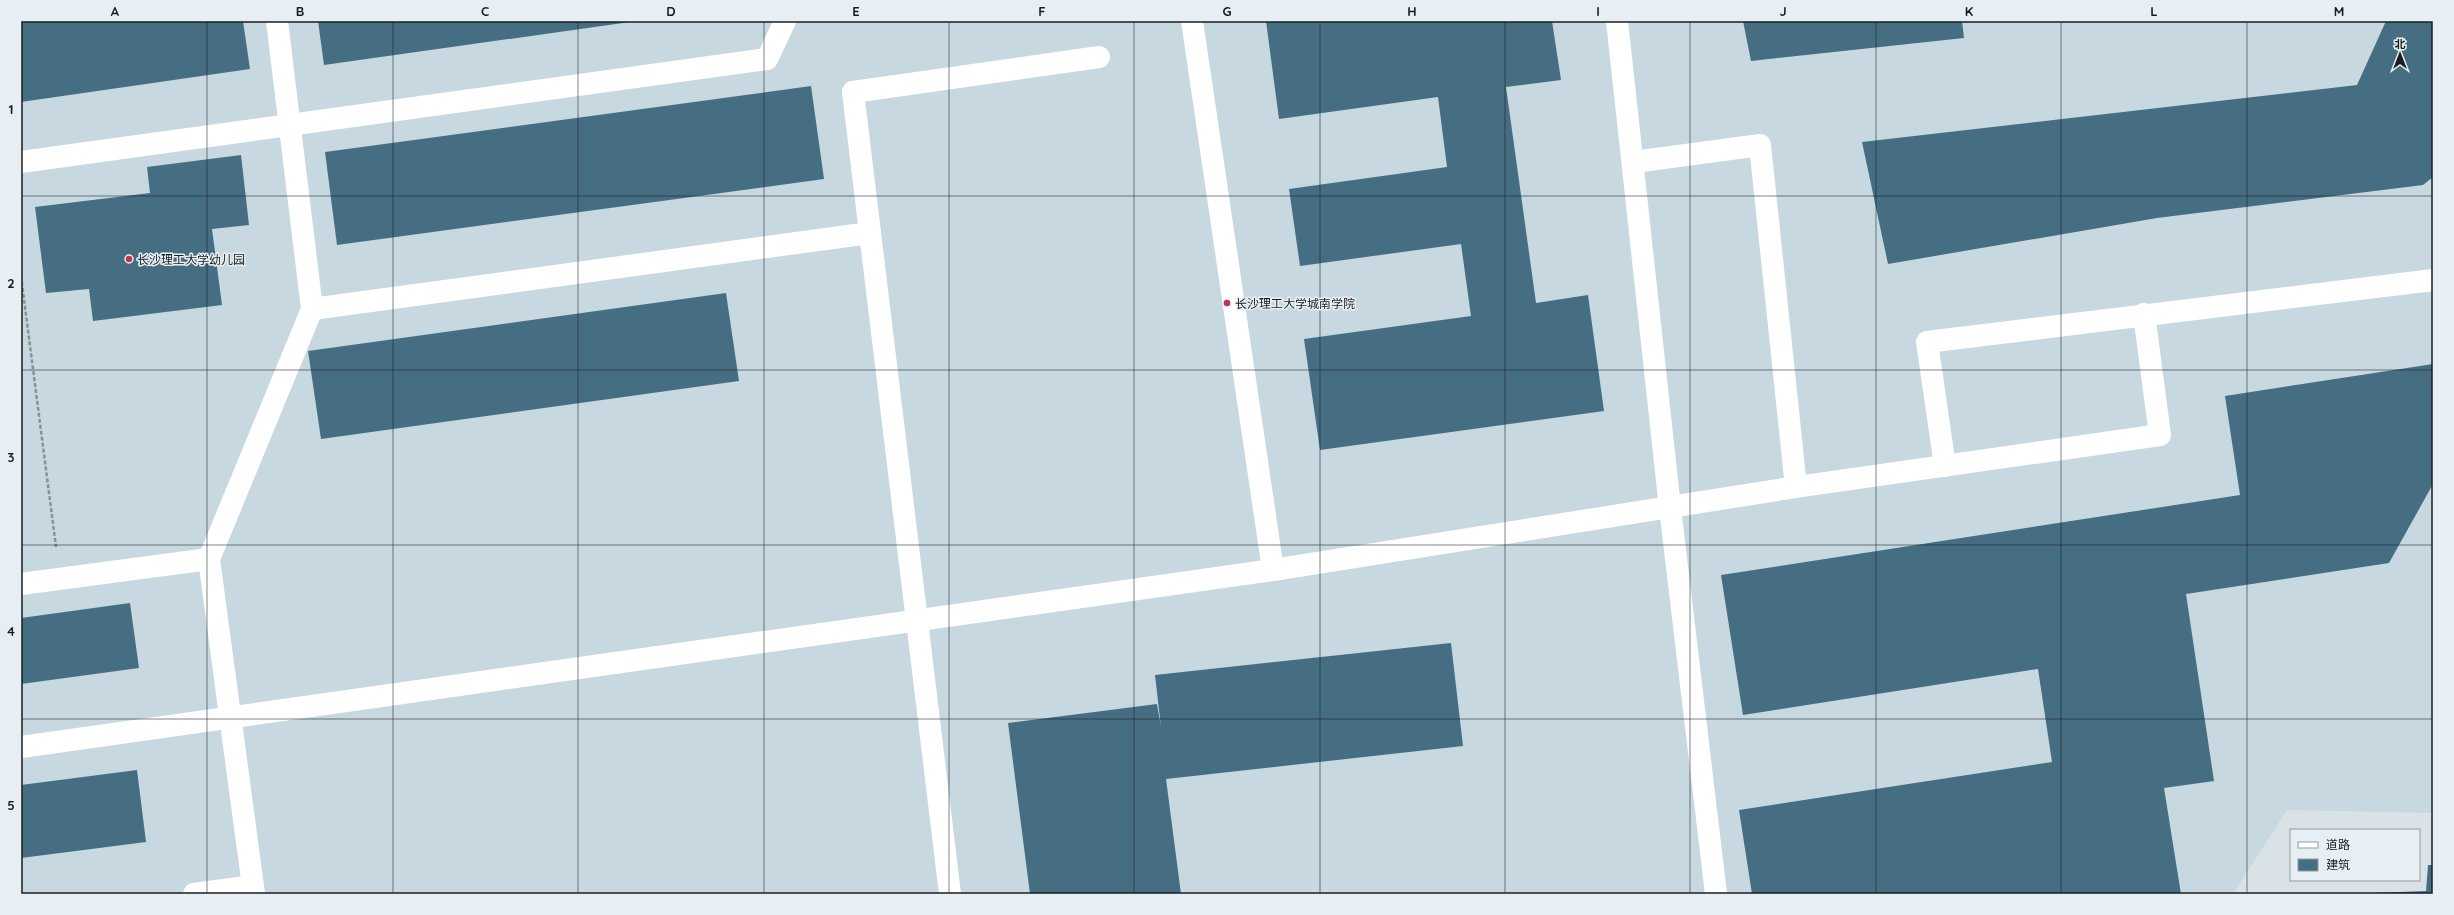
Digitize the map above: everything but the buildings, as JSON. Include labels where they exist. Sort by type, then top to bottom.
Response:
[{"type":"street","points":[[194,894],[254,890],[210,559],[312,309],[277,21]]},
{"type":"street","points":[[21,162],[767,59],[785,21]]},
{"type":"street","points":[[1192,21],[1273,570]]},
{"type":"street","points":[[1617,21],[1634,162],[1670,508],[1716,894]]},
{"type":"street","points":[[950,894],[853,92],[1099,57]]},
{"type":"street","points":[[1634,162],[1760,145],[1796,487]]},
{"type":"street","points":[[312,309],[870,233]]},
{"type":"street","points":[[1945,466],[1927,342],[2144,314],[2433,280]]},
{"type":"street","points":[[21,747],[916,622],[1273,570],[1796,487],[2160,436],[2144,314]]},
{"type":"street","points":[[21,584],[210,559]]},
{"type":"path","points":[[21,276],[60,578]]},
{"type":"shaded area","name":"长沙理工大学城南学院","points":[[21,21],[2433,21],[2433,813],[2287,810],[2233,894],[21,894]]},
{"type":"place","name":"长沙理工大学幼儿园","points":[[129,259]]},
{"type":"place","name":"长沙理工大学城南学院","points":[[1227,303]]}]
